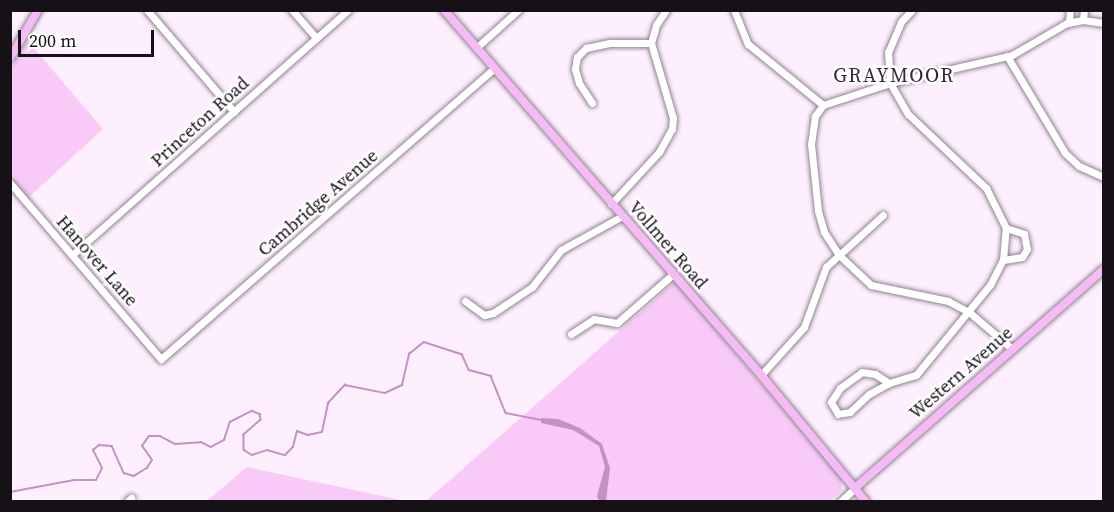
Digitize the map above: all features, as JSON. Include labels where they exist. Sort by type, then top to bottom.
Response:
[{"type":"main road","name":"Vollmer Road","points":[[444,10],[761,375],[866,501]]},
{"type":"main road","points":[[10,58],[34,12]]},
{"type":"main road","name":"Western Avenue","points":[[856,487],[1104,269]]},
{"type":"street","points":[[147,10],[234,112]]},
{"type":"street","points":[[292,10],[316,38]]},
{"type":"street","name":"Princeton Road","points":[[72,255],[348,10]]},
{"type":"street","points":[[476,48],[518,10]]},
{"type":"street","points":[[611,204],[659,152],[672,129],[673,118],[651,43],[656,25],[666,10]]},
{"type":"street","points":[[734,10],[748,44],[823,105]]},
{"type":"street","points":[[890,382],[875,374],[862,372],[840,388],[831,402],[838,414],[850,412],[868,394],[890,382],[916,375],[969,312],[1003,260],[1006,228],[986,188],[908,114],[890,83],[888,52],[901,22],[912,10]]},
{"type":"street","points":[[1069,22],[1070,10]]},
{"type":"street","points":[[1083,20],[1084,10]]},
{"type":"street","points":[[1012,349],[969,312],[948,301],[872,285],[839,255],[824,232],[818,211],[811,144],[815,116],[823,105],[890,83],[1007,56],[1069,22],[1083,20],[1104,23]]},
{"type":"street","points":[[591,103],[574,69],[577,57],[586,48],[651,43]]},
{"type":"street","points":[[1007,56],[1069,158],[1084,170],[1104,177]]},
{"type":"street","name":"Cambridge Avenue","points":[[161,359],[494,69]]},
{"type":"street","name":"Hanover Lane","points":[[10,183],[161,359]]},
{"type":"street","points":[[761,375],[804,327],[826,267],[883,215]]},
{"type":"street","points":[[465,301],[484,315],[493,313],[532,287],[561,250],[622,216]]},
{"type":"street","points":[[1003,260],[1017,260],[1027,249],[1024,234],[1006,228]]},
{"type":"street","points":[[571,334],[594,319],[617,323],[672,275]]},
{"type":"street","name":"Western Avenue","points":[[840,501],[856,487]]},
{"type":"shaded area","points":[[27,40],[103,129],[27,199],[11,180],[11,68]]},
{"type":"shaded area","points":[[675,282],[841,478],[842,490],[829,502],[425,502]]},
{"type":"shaded area","points":[[541,418],[558,419],[580,428],[602,444],[610,468],[606,501],[599,501],[597,496],[605,467],[599,446],[573,430],[541,423]]},
{"type":"shaded area","points":[[247,467],[405,501],[207,501]]},
{"type":"waterway","points":[[10,492],[74,480],[96,480],[102,468],[93,450],[99,445],[112,446],[124,473],[134,476],[147,468],[152,460],[142,446],[149,436],[160,436],[175,444],[201,442],[211,447],[224,440],[230,422],[252,411],[260,414],[261,420],[244,435],[244,450],[252,455],[267,450],[285,455],[293,447],[297,431],[308,435],[322,432],[328,403],[345,385],[385,393],[402,385],[409,354],[424,342],[462,354],[469,370],[491,376],[506,413],[542,420]]},
{"type":"district","name":"GRAYMOOR","points":[[894,75]]}]
